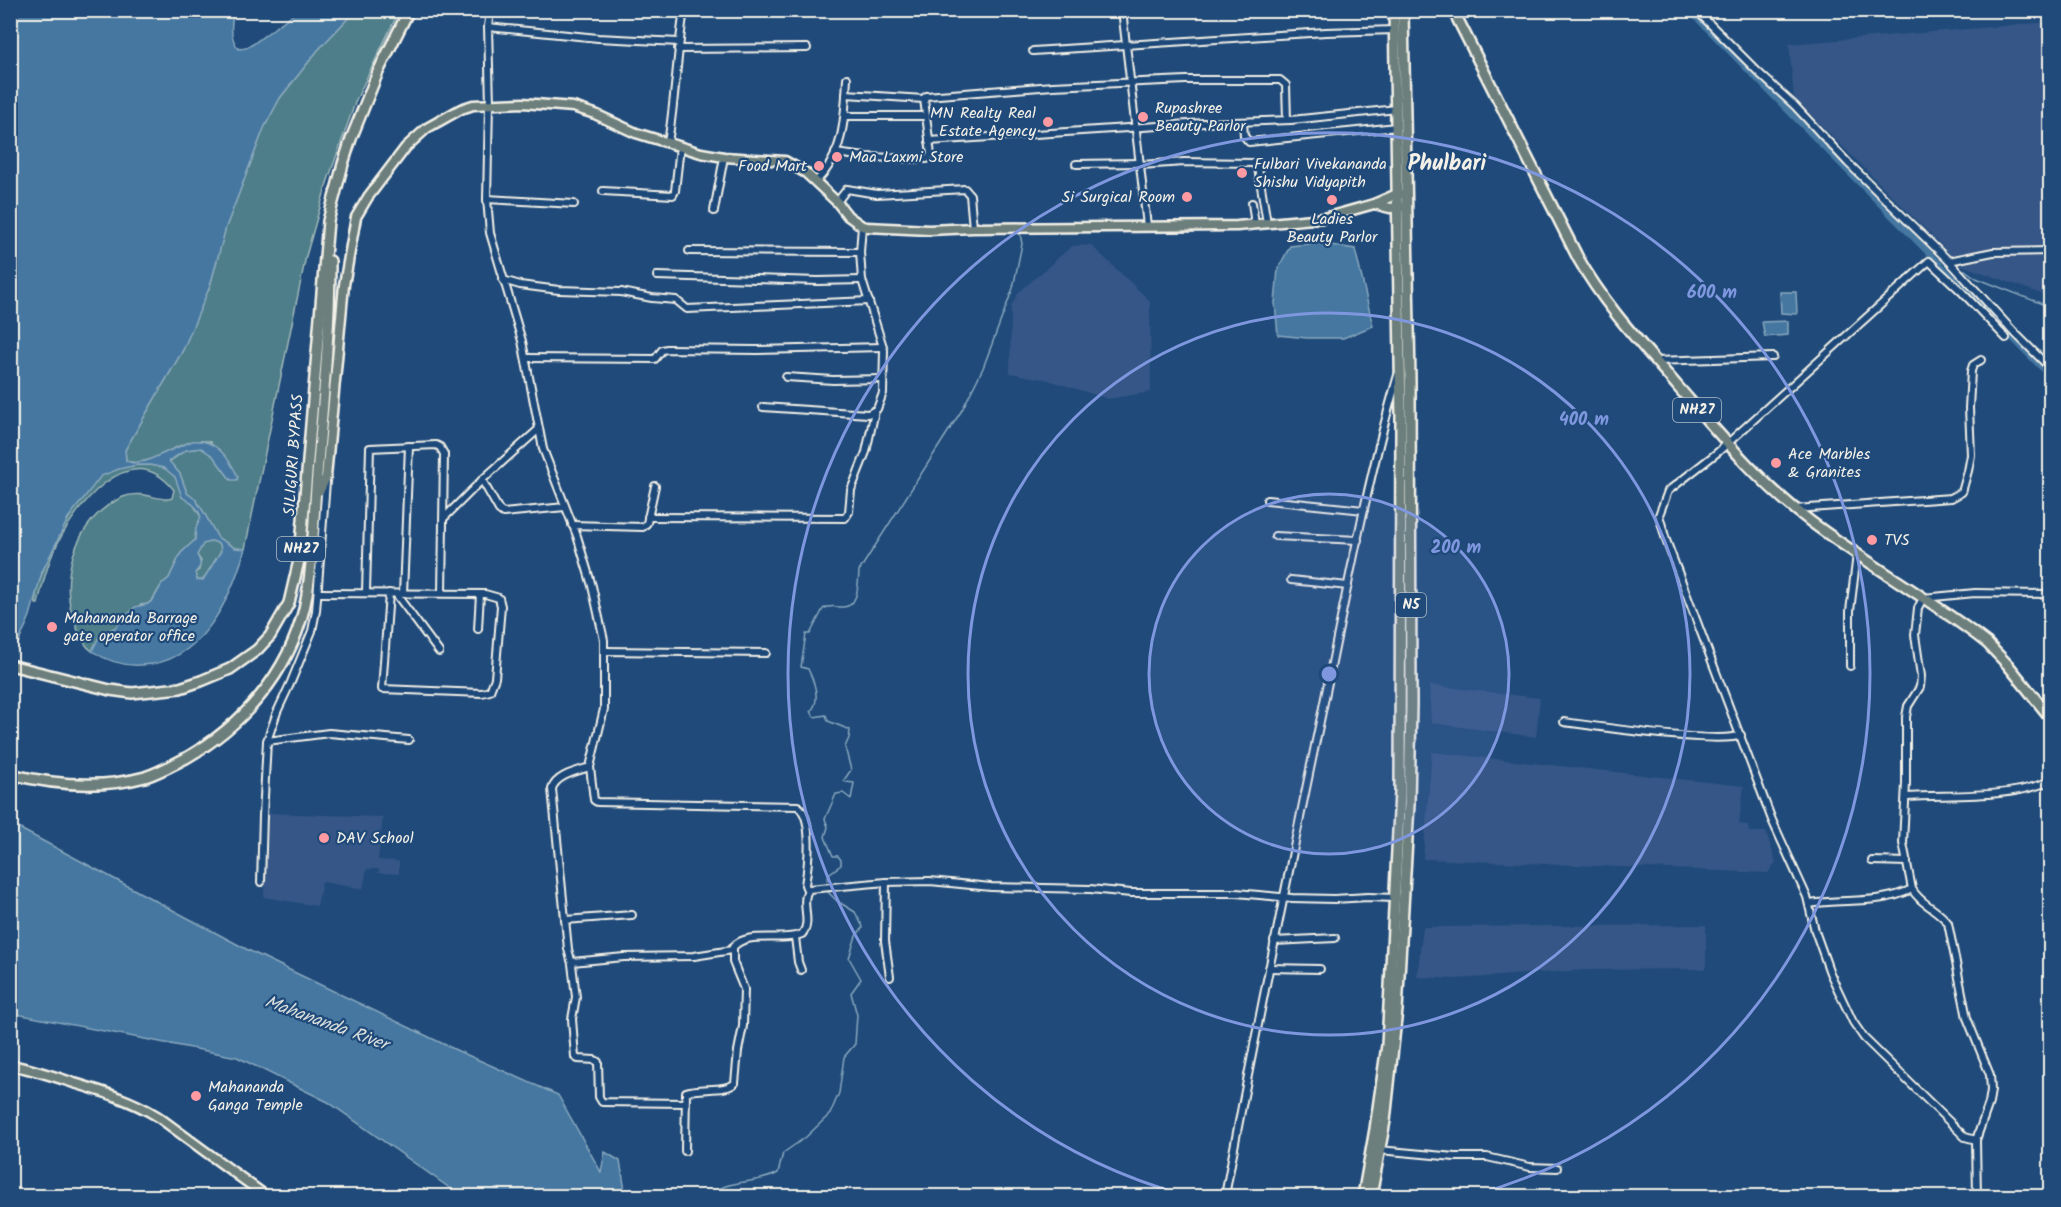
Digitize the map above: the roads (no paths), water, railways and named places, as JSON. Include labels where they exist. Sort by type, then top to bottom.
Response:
[{"type":"highway","name":"SILIGURI BYPASS","points":[[12,665],[110,690],[132,693],[180,688],[230,669],[257,650],[275,629],[289,603],[300,556],[327,231],[351,140],[378,72],[409,10]]},
{"type":"highway","name":"N5","points":[[1371,1197],[1398,1010],[1412,704],[1402,208],[1396,194],[1397,109],[1394,10]]},
{"type":"highway","name":"N5","points":[[1363,1197],[1387,1045],[1400,792],[1401,417],[1399,370],[1402,208],[1407,194],[1403,10]]},
{"type":"highway","name":"NH27","points":[[1453,10],[1583,267],[1611,309],[1727,444],[1795,509],[1987,643],[2050,717]]},
{"type":"highway","name":"NH27","points":[[10,774],[38,782],[96,785],[143,777],[165,770],[208,745],[225,732],[269,687],[290,647],[304,610],[310,569],[330,292],[330,242],[339,182]]},
{"type":"main road","points":[[316,493],[320,490],[326,477],[345,273],[356,217],[414,139],[427,128],[461,109],[474,105],[523,103],[573,107],[586,110],[668,146],[724,158],[785,161],[816,181],[848,216],[862,226],[929,230],[1255,225],[1324,218],[1374,204],[1396,194],[1407,194]]},
{"type":"main road","points":[[1374,204],[1402,208]]},
{"type":"main road","points":[[10,1065],[54,1076],[140,1105],[266,1197]]},
{"type":"street","points":[[490,10],[487,199],[490,233],[516,317],[543,449],[592,586],[603,634],[604,709],[590,767],[593,797],[597,802],[798,806],[804,811],[806,817],[808,843],[805,883],[807,890],[805,897],[806,928],[802,934],[795,937],[745,938],[732,950],[734,966],[744,989],[743,1026],[735,1083],[730,1087],[687,1091],[685,1094],[685,1151]]},
{"type":"street","points":[[668,146],[684,10]]},
{"type":"street","points":[[1122,10],[1148,226]]},
{"type":"street","points":[[1696,10],[1758,74],[1795,106],[1848,164],[1949,261],[2050,368]]},
{"type":"street","points":[[488,27],[679,46],[807,48]]},
{"type":"street","points":[[1033,51],[1326,32],[1395,30]]},
{"type":"street","points":[[816,181],[835,153],[845,117],[847,78]]},
{"type":"street","points":[[846,94],[924,99],[927,96],[1059,86],[1186,80],[1280,80],[1286,85],[1287,120]]},
{"type":"street","points":[[835,153],[866,157],[927,159],[931,155],[924,99]]},
{"type":"street","points":[[929,141],[1287,120],[1397,109]]},
{"type":"street","points":[[845,117],[925,116]]},
{"type":"street","points":[[1243,122],[1244,136],[1249,142],[1397,127]]},
{"type":"street","points":[[603,191],[673,195],[680,147]]},
{"type":"street","points":[[714,211],[724,158]]},
{"type":"street","points":[[1076,164],[1254,163],[1258,168],[1267,223]]},
{"type":"street","points":[[837,202],[847,189],[877,194],[965,189],[970,195],[973,228]]},
{"type":"street","points":[[487,199],[574,204]]},
{"type":"street","points":[[1252,203],[1255,225]]},
{"type":"street","points":[[648,517],[846,518],[849,512],[851,490],[866,452],[875,411],[883,393],[883,346],[862,280],[860,252],[862,226]]},
{"type":"street","points":[[689,250],[860,252]]},
{"type":"street","points":[[1949,261],[1993,252],[2050,251]]},
{"type":"street","points":[[1976,1140],[1965,1137],[1864,1038],[1853,1022],[1830,973],[1815,931],[1809,904],[1772,820],[1659,521],[1660,509],[1668,491],[1727,444],[1928,261],[1931,261],[2006,338]]},
{"type":"street","points":[[657,276],[818,281],[862,280]]},
{"type":"street","points":[[503,280],[526,286],[559,290],[621,292],[676,300],[687,309],[869,301]]},
{"type":"street","points":[[1961,291],[1969,283]]},
{"type":"street","points":[[526,358],[652,359],[662,350],[667,349],[757,350],[883,346]]},
{"type":"street","points":[[1655,361],[1773,357]]},
{"type":"street","points":[[1795,509],[1951,498],[1959,495],[1964,487],[1971,455],[1971,371],[1973,365],[1981,360]]},
{"type":"street","points":[[1225,1197],[1274,941],[1348,585],[1383,426],[1399,370]]},
{"type":"street","points":[[786,377],[833,380],[883,379]]},
{"type":"street","points":[[763,407],[868,414],[875,411]]},
{"type":"street","points":[[443,519],[539,429]]},
{"type":"street","points":[[366,592],[370,448],[436,445],[443,449],[442,593]]},
{"type":"street","points":[[319,593],[366,592],[396,594],[495,595],[501,602],[493,688],[487,692],[382,689],[396,594],[409,446]]},
{"type":"street","points":[[261,882],[267,741],[312,631],[319,593],[326,477]]},
{"type":"street","points":[[482,480],[503,513],[565,507]]},
{"type":"street","points":[[572,525],[643,527],[646,525],[655,486]]},
{"type":"street","points":[[1267,500],[1364,510]]},
{"type":"street","points":[[1275,536],[1358,540]]},
{"type":"street","points":[[1850,666],[1850,611],[1857,554]]},
{"type":"street","points":[[1291,580],[1348,585]]},
{"type":"street","points":[[1977,1197],[1976,1140],[1989,1103],[1990,1075],[1967,1018],[1948,923],[1912,890],[1903,843],[1906,797],[1906,717],[1908,706],[1920,687],[1921,676],[1915,635],[1918,608],[1923,598],[1975,593],[2050,594]]},
{"type":"street","points":[[396,594],[439,652]]},
{"type":"street","points":[[478,629],[480,594]]},
{"type":"street","points":[[605,651],[766,653]]},
{"type":"street","points":[[1564,722],[1727,738],[1741,735]]},
{"type":"street","points":[[267,741],[329,733],[409,740]]},
{"type":"street","points":[[590,767],[560,778],[552,786],[567,949],[572,962],[576,1001],[572,1019],[575,1057],[598,1062],[601,1101],[685,1103]]},
{"type":"street","points":[[1906,797],[1999,793],[2034,788],[2050,781]]},
{"type":"street","points":[[1872,861],[1907,862]]},
{"type":"street","points":[[807,890],[886,882],[930,881],[1140,893],[1236,893],[1334,899],[1395,898]]},
{"type":"street","points":[[886,882],[885,941],[890,977]]},
{"type":"street","points":[[1809,904],[1831,900],[1882,899],[1912,890]]},
{"type":"street","points":[[565,920],[632,915]]},
{"type":"street","points":[[795,937],[801,970]]},
{"type":"street","points":[[1274,941],[1335,938]]},
{"type":"street","points":[[572,962],[624,957],[694,956],[732,950]]},
{"type":"street","points":[[1269,968],[1320,969]]},
{"type":"street","points":[[1379,1150],[1455,1158],[1487,1156],[1530,1167],[1557,1168]]},
{"type":"water","points":[[10,11],[234,11],[232,36],[239,49],[253,44],[297,11],[355,11],[318,50],[280,98],[264,128],[226,227],[210,286],[183,350],[125,450],[126,461],[133,463],[146,461],[192,441],[200,441],[214,446],[226,456],[238,477],[237,480],[231,480],[213,456],[201,448],[186,450],[169,461],[180,474],[187,493],[196,500],[218,538],[235,548],[245,549],[222,607],[197,641],[181,653],[162,662],[128,665],[110,660],[92,651],[100,635],[116,627],[135,607],[148,604],[153,600],[162,584],[169,578],[181,553],[195,540],[196,528],[201,517],[195,507],[182,497],[175,477],[164,468],[137,465],[101,476],[69,517],[42,572],[30,616],[14,653],[11,652]],"holes":[[[212,541],[220,544],[221,551],[203,580],[197,580],[195,573],[200,567],[197,555],[203,544]]]},
{"type":"water","points":[[1318,243],[1355,249],[1373,326],[1343,338],[1278,335],[1275,303],[1278,269],[1290,246]]},
{"type":"water","points":[[1780,292],[1796,292],[1797,314],[1781,313]]},
{"type":"water","points":[[1788,321],[1788,335],[1765,337],[1762,322]]},
{"type":"water","name":"Mahananda River","points":[[11,824],[248,950],[456,1050],[558,1095],[601,1172],[605,1152],[620,1161],[626,1196],[461,1196],[328,1102],[237,1057],[11,1013]]},
{"type":"waterway","points":[[1689,10],[2050,376]]},
{"type":"waterway","points":[[827,880],[830,873],[841,865],[841,860],[838,856],[833,856],[825,837],[828,827],[825,819],[836,794],[843,793],[851,799],[854,783],[844,780],[851,770],[845,747],[850,730],[828,721],[826,715],[814,717],[811,711],[816,701],[814,685],[808,669],[801,667],[806,634],[810,634],[823,609],[848,606],[855,599],[859,571],[962,410],[983,368],[1013,288],[1022,244],[1020,233]]},
{"type":"waterway","points":[[1962,271],[1965,270],[1976,278],[2050,307]]},
{"type":"waterway","points":[[710,1196],[724,1186],[770,1177],[778,1173],[783,1153],[806,1137],[830,1114],[839,1093],[844,1057],[855,1044],[857,1015],[851,993],[861,979],[849,958],[856,936],[863,927],[855,912],[837,901],[827,891]]},
{"type":"place","name":"Rupashree Beauty Parlor","points":[[1143,117]]},
{"type":"place","name":"MN Realty Real Estate Agency","points":[[1048,122]]},
{"type":"place","name":"Maa Laxmi Store","points":[[837,157]]},
{"type":"place","name":"Food Mart","points":[[819,166]]},
{"type":"place","name":"Fulbari Vivekananda Shishu Vidyapith","points":[[1242,173]]},
{"type":"place","name":"Si Surgical Room","points":[[1187,197]]},
{"type":"place","name":"Ladies Beauty Parlor","points":[[1332,200]]},
{"type":"place","name":"Ace Marbles & Granites","points":[[1776,463]]},
{"type":"place","name":"TVS","points":[[1872,540]]},
{"type":"place","name":"Mahananda Barrage gate operator office","points":[[52,627]]},
{"type":"place","name":"DAV School","points":[[324,838]]},
{"type":"place","name":"Mahananda Ganga Temple","points":[[196,1096]]},
{"type":"district","name":"Phulbari","points":[[1447,164]]}]
